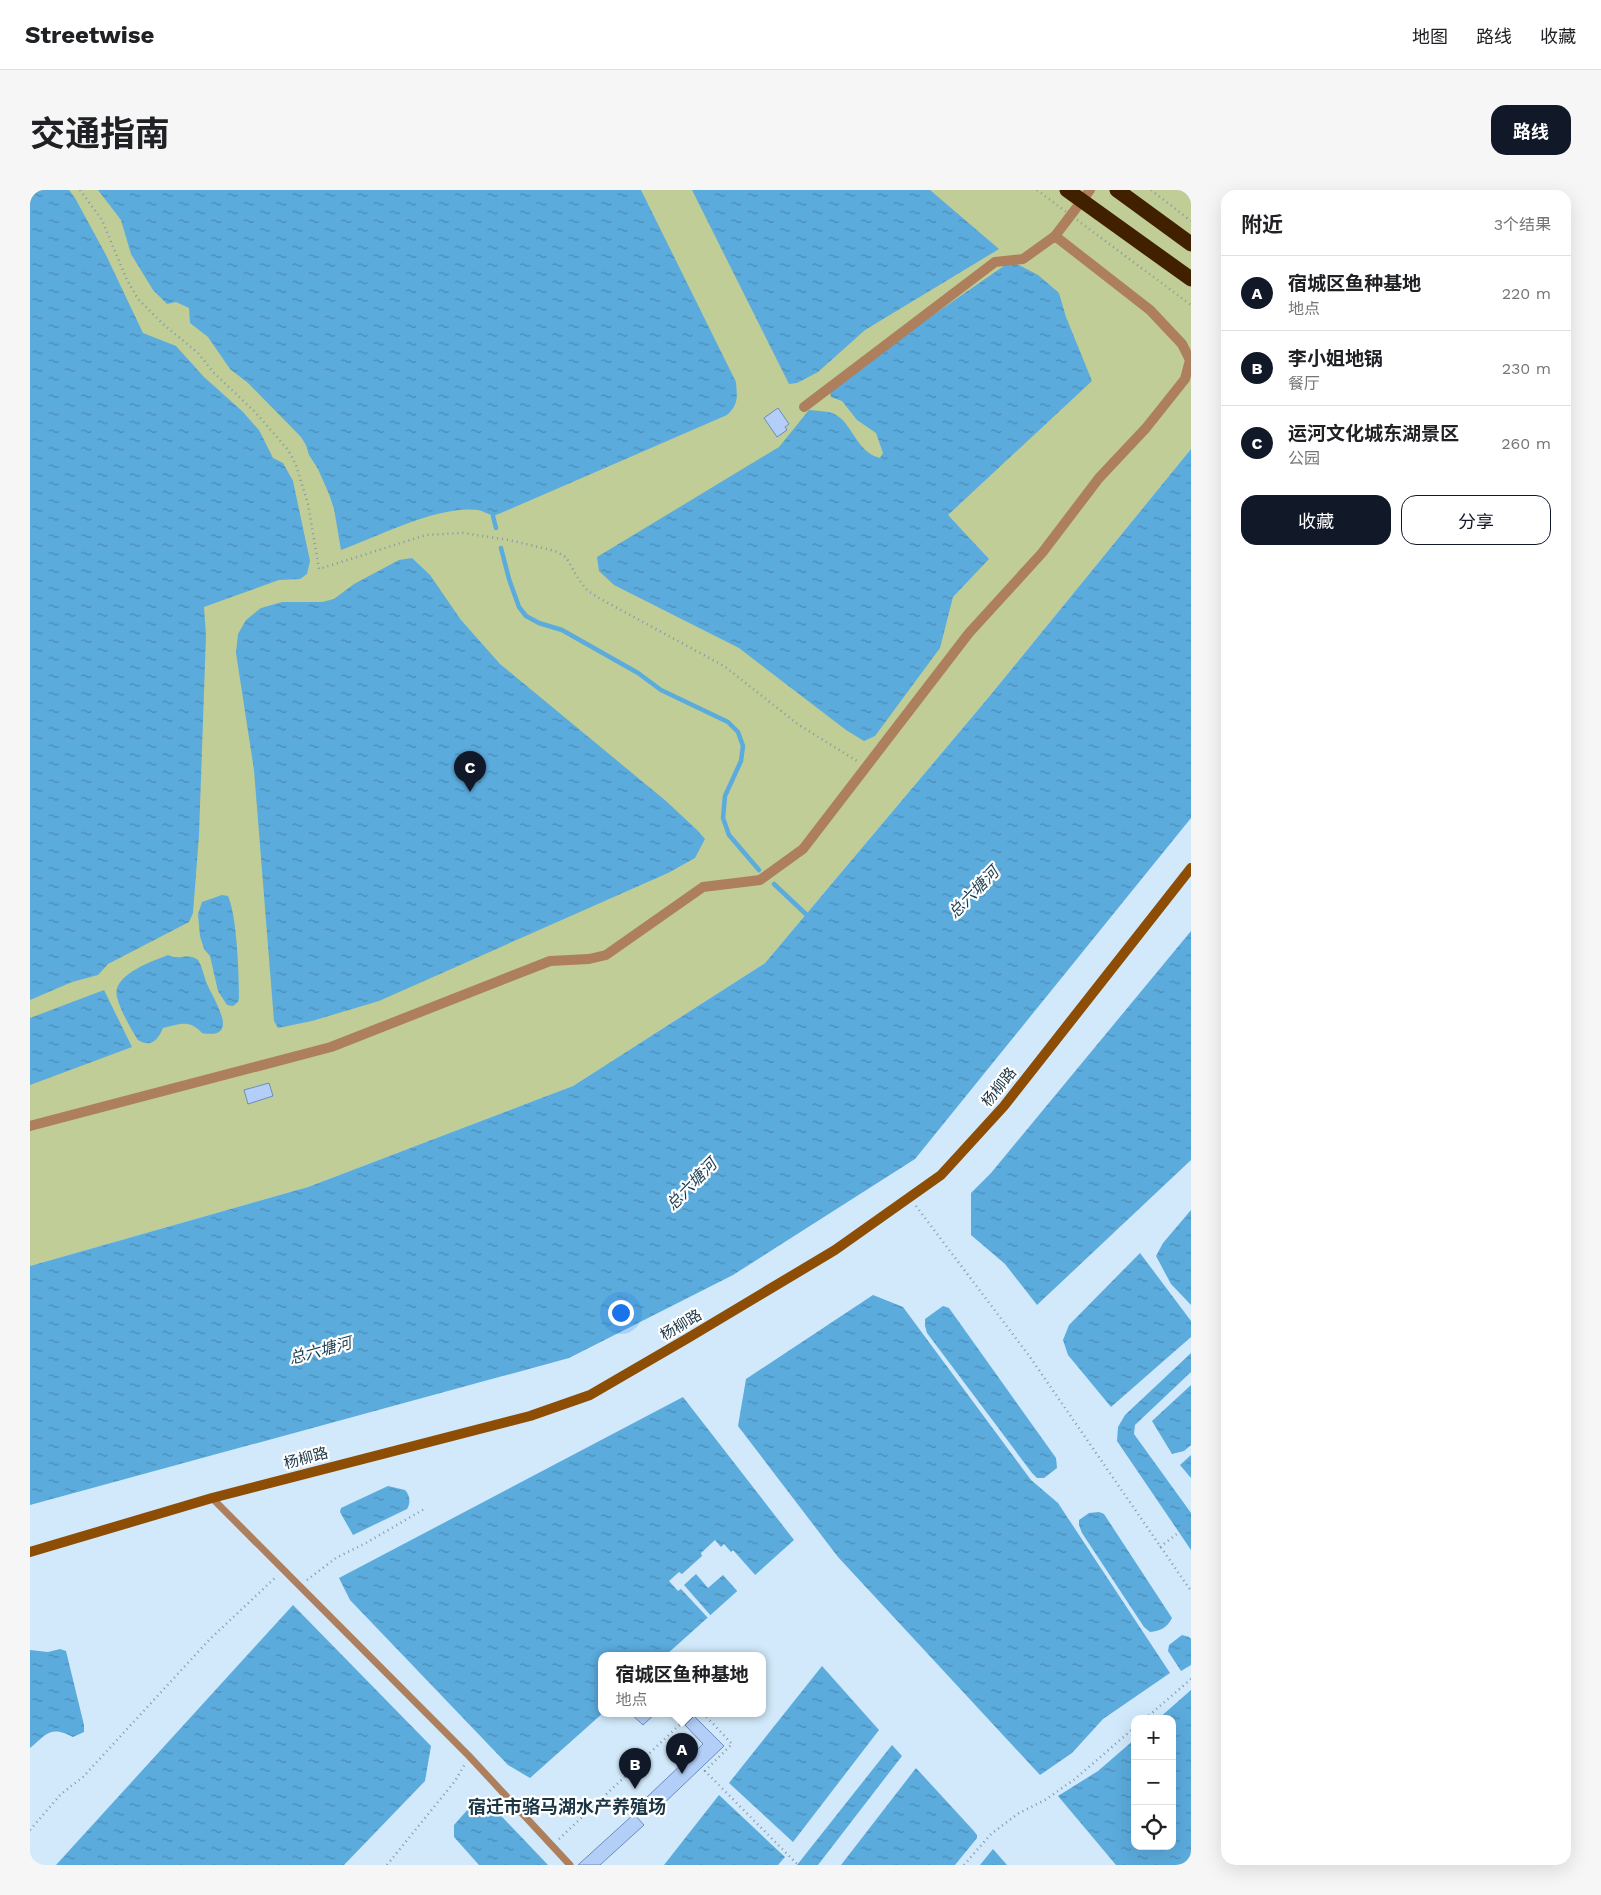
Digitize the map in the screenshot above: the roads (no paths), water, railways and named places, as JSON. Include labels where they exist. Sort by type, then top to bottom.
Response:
[{"type":"highway","points":[[1067,190],[1191,279]]},
{"type":"highway","points":[[1117,190],[1191,244]]},
{"type":"street","points":[[804,407],[995,262],[1023,259],[1055,236],[1090,190]]},
{"type":"street","points":[[30,1126],[331,1047],[550,961],[589,959],[606,955],[703,887],[760,880],[803,849],[868,767],[969,633],[1042,554],[1099,478],[1146,428],[1185,379],[1190,360],[1182,344],[1150,310],[1055,236]]},
{"type":"street","name":"杨柳路","points":[[30,1552],[212,1498],[530,1416],[590,1395],[688,1338],[835,1250],[941,1175],[1004,1106],[1191,868]]},
{"type":"lane","points":[[212,1498],[469,1756],[570,1865]]},
{"type":"water","points":[[30,190],[69,190],[106,255],[143,333],[176,346],[204,377],[242,411],[259,430],[273,458],[283,463],[293,481],[310,561],[307,574],[300,579],[279,580],[204,607],[206,635],[199,835],[193,913],[189,922],[108,964],[98,975],[72,982],[30,1000]]},
{"type":"water","points":[[98,190],[641,190],[736,382],[737,396],[734,407],[727,415],[493,516],[478,510],[445,512],[409,523],[341,550],[334,509],[329,494],[301,437],[248,383],[230,369],[208,337],[190,323],[189,308],[176,302],[167,304],[153,290],[131,254],[121,220]]},
{"type":"water","points":[[692,190],[930,190],[999,249],[865,330],[818,372],[797,383],[789,384]]},
{"type":"water","points":[[1011,261],[1038,275],[1059,293],[1066,317],[1092,381],[948,515],[989,559],[953,597],[940,648],[875,736],[864,741],[846,730],[739,648],[614,585],[599,571],[597,557],[779,447],[809,410],[830,412],[839,417],[865,450],[880,458],[883,453],[876,433],[857,420],[842,401],[831,397],[829,387]]},
{"type":"water","name":"总六塘河","points":[[1191,449],[1191,818],[915,1159],[733,1275],[569,1358],[30,1505],[30,1266],[308,1187],[573,1086],[765,963],[988,698]]},
{"type":"water","points":[[412,558],[430,575],[461,620],[500,664],[666,801],[705,839],[695,858],[668,873],[379,1001],[312,1021],[278,1028],[274,1021],[254,770],[236,653],[238,634],[246,620],[261,608],[282,602],[322,602],[334,599],[354,584],[399,560]]},
{"type":"water","points":[[222,895],[228,896],[234,917],[239,998],[238,1002],[233,1006],[227,1005],[218,991],[210,956],[204,949],[200,936],[198,914],[202,902]]},
{"type":"water","points":[[1191,931],[1191,1160],[1037,1305],[1005,1264],[971,1235],[971,1193],[991,1173]]},
{"type":"water","points":[[168,955],[172,957],[191,957],[198,960],[222,1018],[223,1025],[220,1031],[214,1034],[202,1033],[188,1024],[179,1024],[163,1028],[154,1042],[147,1043],[138,1040],[121,1008],[117,997],[117,989],[120,982],[135,970]]},
{"type":"water","points":[[104,990],[132,1047],[30,1085],[30,1018]]},
{"type":"water","points":[[1191,1210],[1191,1305],[1171,1284],[1156,1256],[1163,1243]]},
{"type":"water","points":[[1140,1253],[1191,1321],[1191,1337],[1111,1407],[1068,1355],[1063,1340],[1069,1325]]},
{"type":"water","points":[[873,1295],[903,1307],[1031,1480],[1058,1503],[1170,1673],[1103,1719],[1072,1753],[1040,1775],[838,1557],[738,1426],[746,1379]]},
{"type":"water","points":[[943,1306],[949,1308],[1056,1458],[1057,1468],[1044,1478],[1037,1478],[1032,1473],[927,1333],[925,1319]]},
{"type":"water","points":[[1191,1353],[1191,1372],[1135,1425],[1134,1434],[1191,1513],[1191,1550],[1117,1441],[1118,1427],[1125,1415]]},
{"type":"water","points":[[1191,1385],[1191,1445],[1184,1451],[1172,1454],[1152,1421]]},
{"type":"water","points":[[683,1397],[794,1540],[669,1652],[598,1652],[599,1717],[530,1778],[508,1765],[350,1600],[339,1578]]},
{"type":"water","points":[[1191,1455],[1191,1478],[1180,1465]]},
{"type":"water","points":[[388,1486],[405,1490],[409,1499],[407,1509],[353,1535],[340,1512],[341,1508]]},
{"type":"water","points":[[1099,1512],[1104,1514],[1172,1618],[1163,1628],[1150,1632],[1144,1627],[1082,1533],[1079,1520],[1089,1513]]},
{"type":"water","points":[[293,1605],[431,1746],[425,1781],[344,1865],[56,1865]]},
{"type":"water","points":[[1182,1635],[1191,1639],[1191,1665],[1181,1671],[1168,1651],[1169,1645]]},
{"type":"water","points":[[60,1649],[66,1651],[84,1725],[84,1732],[73,1737],[59,1732],[49,1733],[30,1748],[30,1650],[48,1652]]},
{"type":"water","points":[[822,1666],[879,1730],[793,1842],[729,1783]]},
{"type":"water","points":[[1191,1690],[1191,1865],[1116,1865],[1058,1796],[1098,1771],[1131,1742],[1131,1850],[1176,1850],[1176,1715],[1163,1715]]},
{"type":"water","points":[[892,1745],[902,1756],[818,1865],[797,1865]]},
{"type":"water","points":[[916,1768],[973,1830],[977,1838],[955,1865],[841,1865]]},
{"type":"water","points":[[719,1795],[785,1857],[778,1865],[664,1865]]},
{"type":"water","points":[[477,1799],[487,1801],[548,1865],[479,1865],[454,1837],[454,1825]]},
{"type":"water","points":[[993,1849],[1007,1865],[980,1865]]},
{"type":"waterway","points":[[493,516],[496,528]]},
{"type":"waterway","points":[[501,548],[519,607],[526,616],[539,623],[562,630],[638,673],[661,690],[728,722],[738,732],[743,746],[741,761],[725,796],[723,818],[729,835],[759,870]]},
{"type":"waterway","points":[[774,884],[809,917]]},
{"type":"place","name":"运河文化城东湖景区","points":[[470,792]]},
{"type":"place","name":"宿城区鱼种基地","points":[[682,1774]]},
{"type":"place","name":"李小姐地锅","points":[[635,1789]]},
{"type":"district","name":"宿迁市骆马湖水产养殖场","points":[[567,1807]]}]
